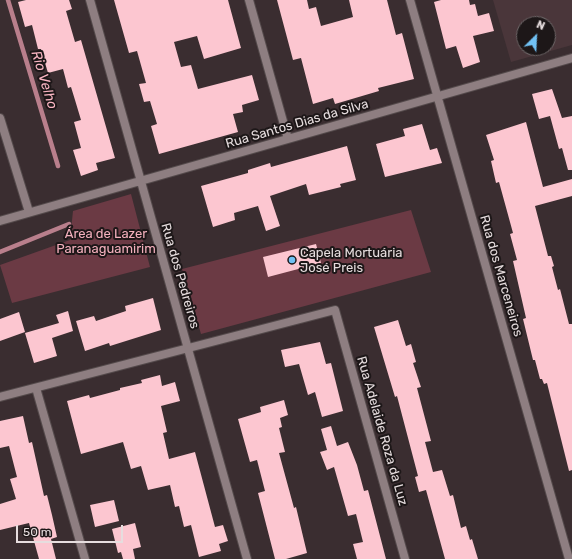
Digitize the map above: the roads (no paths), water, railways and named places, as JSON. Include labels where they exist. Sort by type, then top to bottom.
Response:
[{"type":"street","name":"Rua dos Pedreiros","points":[[90,0],[247,559]]},
{"type":"street","points":[[249,0],[288,139]]},
{"type":"street","name":"Rua dos Marceneiros","points":[[410,0],[569,559]]},
{"type":"street","name":"Rua Santos Dias da Silva","points":[[0,221],[572,58]]},
{"type":"street","points":[[0,118],[29,212]]},
{"type":"street","name":"Rua Adelaide Roza da Luz","points":[[188,348],[336,310],[405,559]]},
{"type":"street","points":[[0,397],[188,348]]},
{"type":"street","points":[[36,388],[85,559]]},
{"type":"waterway","name":"Rio Velho","points":[[8,0],[58,166]]},
{"type":"waterway","name":"Rio Velho","points":[[0,252],[69,224]]},
{"type":"place","name":"Capela Mortuária José Preis","points":[[292,260]]},
{"type":"park label","name":"Área de Lazer Paranaguamirim","points":[[106,242]]}]
